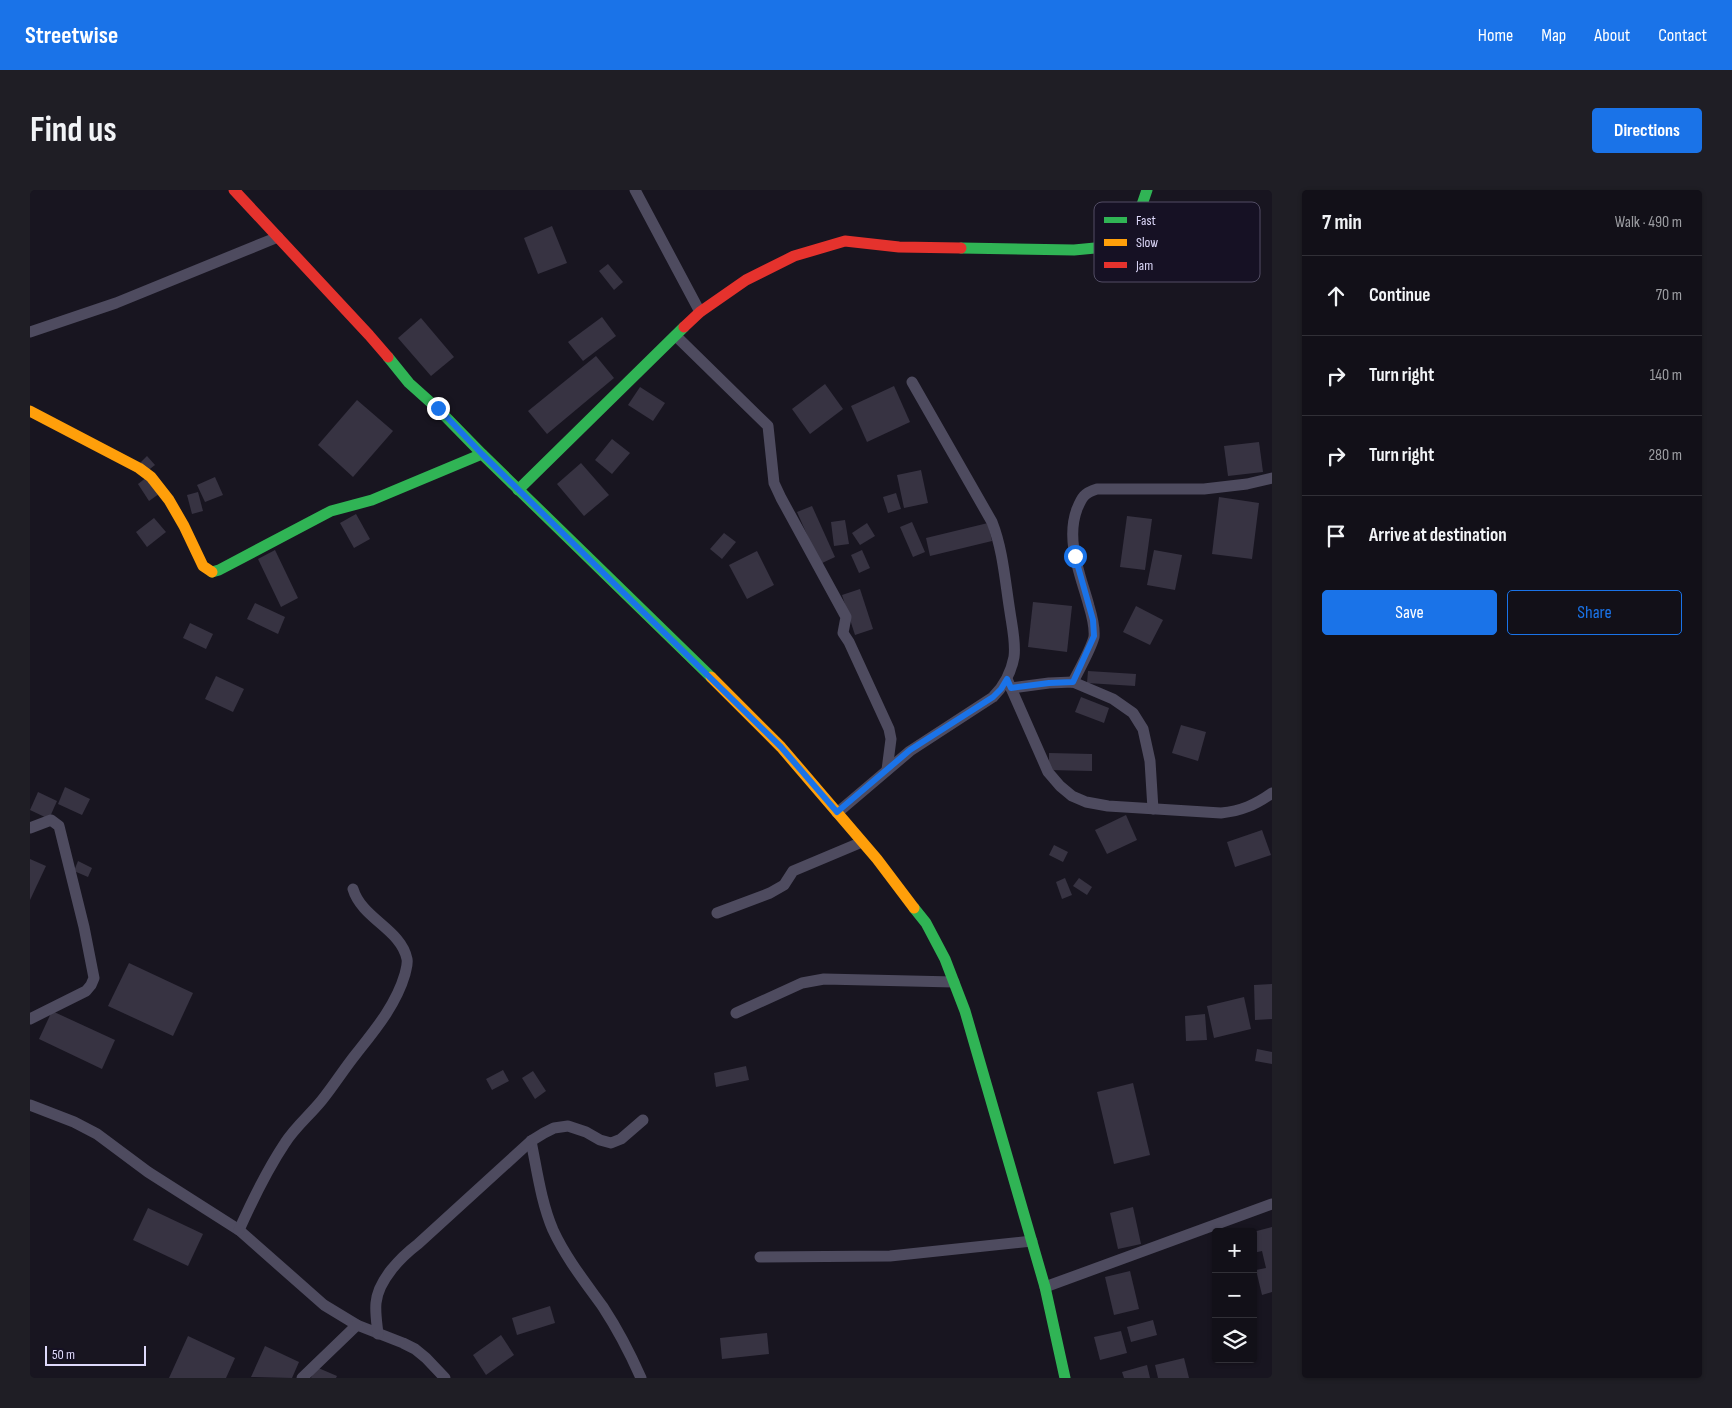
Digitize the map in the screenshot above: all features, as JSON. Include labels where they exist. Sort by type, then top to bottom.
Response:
[{"type":"main road","points":[[234,190],[369,335],[409,383],[438,408],[518,490],[781,747],[862,842],[926,923],[946,959],[965,1011],[1045,1288],[1065,1378]]},
{"type":"main road","points":[[1142,202],[1146,190]]},
{"type":"main road","points":[[518,490],[700,312],[746,280],[794,256],[845,241],[899,247],[1074,250],[1094,248]]},
{"type":"main road","points":[[30,411],[139,468],[151,477],[165,492],[176,510],[203,566],[211,572],[219,570],[331,511],[372,500],[482,454]]},
{"type":"street","points":[[634,190],[700,312]]},
{"type":"street","points":[[30,332],[116,303],[278,237]]},
{"type":"street","points":[[676,336],[768,426],[774,483],[846,616],[844,633],[850,642],[889,729],[891,739],[887,770]]},
{"type":"street","points":[[912,382],[992,522],[1000,542],[1013,632],[1014,656],[1009,684],[1048,772],[1060,786],[1072,796],[1086,802],[1220,813],[1238,811],[1254,806],[1272,793]]},
{"type":"street","points":[[1073,682],[1094,636],[1093,620],[1075,556],[1072,533],[1074,516],[1086,492],[1097,488],[1204,489],[1247,484],[1272,478]]},
{"type":"street","points":[[837,812],[910,750],[993,697],[1009,684],[1073,682],[1113,699],[1133,714],[1143,729],[1150,761],[1153,809]]},
{"type":"street","points":[[30,828],[51,820],[59,826],[84,926],[94,978],[86,991],[30,1019]]},
{"type":"street","points":[[717,913],[770,893],[784,884],[793,871],[862,842]]},
{"type":"street","points":[[239,1230],[286,1142],[321,1102],[372,1034],[390,1009],[403,980],[408,962],[403,946],[364,910],[356,899],[353,889]]},
{"type":"street","points":[[736,1013],[802,983],[824,979],[954,982]]},
{"type":"street","points":[[30,1105],[74,1122],[98,1134],[148,1172],[239,1230],[324,1305],[357,1325],[415,1349],[445,1378]]},
{"type":"street","points":[[378,1334],[376,1301],[392,1268],[531,1141],[554,1128],[568,1126],[611,1143],[621,1138],[643,1120]]},
{"type":"street","points":[[531,1141],[544,1201],[553,1230],[568,1258],[617,1329],[630,1352],[641,1378]]},
{"type":"street","points":[[1045,1288],[1272,1204]]},
{"type":"street","points":[[760,1257],[890,1256],[1032,1241]]},
{"type":"street","points":[[302,1378],[357,1325]]},
{"type":"building","points":[[552,226],[567,263],[538,274],[524,238]]},
{"type":"building","points":[[608,264],[623,282],[614,290],[599,271]]},
{"type":"building","points":[[602,317],[616,336],[583,361],[568,342]]},
{"type":"building","points":[[421,318],[454,357],[431,376],[398,338]]},
{"type":"building","points":[[596,356],[614,378],[547,434],[528,411]]},
{"type":"building","points":[[825,384],[843,409],[810,434],[792,409]]},
{"type":"building","points":[[894,386],[910,422],[867,442],[851,406]]},
{"type":"building","points":[[640,387],[665,403],[653,421],[628,405]]},
{"type":"building","points":[[357,400],[393,431],[353,477],[318,445]]},
{"type":"building","points":[[612,439],[630,453],[612,474],[595,460]]},
{"type":"building","points":[[1259,442],[1263,472],[1228,476],[1224,446]]},
{"type":"building","points":[[147,456],[155,465],[146,472],[139,464]]},
{"type":"building","points":[[581,463],[609,495],[584,516],[557,484]]},
{"type":"building","points":[[921,470],[928,503],[904,508],[897,475]]},
{"type":"building","points":[[147,477],[159,494],[149,501],[138,484]]},
{"type":"building","points":[[215,477],[223,495],[205,502],[197,485]]},
{"type":"building","points":[[198,492],[203,511],[192,514],[187,495]]},
{"type":"building","points":[[896,493],[901,509],[888,513],[883,497]]},
{"type":"building","points":[[1219,497],[1259,503],[1252,559],[1212,554]]},
{"type":"building","points":[[812,506],[835,557],[820,564],[797,512]]},
{"type":"building","points":[[356,514],[370,539],[354,548],[340,523]]},
{"type":"building","points":[[1127,516],[1152,519],[1145,570],[1120,567]]},
{"type":"building","points":[[154,518],[166,532],[147,547],[136,532]]},
{"type":"building","points":[[845,520],[849,544],[834,546],[831,522]]},
{"type":"building","points":[[912,522],[925,552],[913,557],[900,527]]},
{"type":"building","points":[[867,523],[875,536],[860,545],[852,533]]},
{"type":"building","points":[[988,523],[992,541],[930,556],[926,538]]},
{"type":"building","points":[[724,533],[736,542],[722,559],[710,549]]},
{"type":"building","points":[[275,550],[298,598],[281,607],[258,559]]},
{"type":"building","points":[[862,550],[870,568],[859,573],[851,555]]},
{"type":"building","points":[[1154,550],[1182,555],[1175,590],[1147,585]]},
{"type":"building","points":[[757,551],[774,585],[747,599],[729,565]]},
{"type":"building","points":[[860,589],[873,629],[855,635],[842,595]]},
{"type":"building","points":[[1033,602],[1072,606],[1067,652],[1028,647]]},
{"type":"building","points":[[255,603],[285,617],[278,634],[247,619]]},
{"type":"building","points":[[1136,606],[1163,620],[1150,645],[1123,632]]},
{"type":"building","points":[[190,623],[213,634],[206,649],[183,638]]},
{"type":"building","points":[[1088,671],[1136,674],[1135,686],[1087,683]]},
{"type":"building","points":[[216,676],[244,689],[233,712],[205,699]]},
{"type":"building","points":[[1081,697],[1109,708],[1104,723],[1075,712]]},
{"type":"building","points":[[1181,725],[1206,732],[1198,761],[1172,753]]},
{"type":"building","points":[[1049,753],[1092,754],[1092,771],[1049,770]]},
{"type":"building","points":[[65,787],[90,799],[82,815],[58,804]]},
{"type":"building","points":[[38,792],[57,801],[49,819],[30,810]]},
{"type":"building","points":[[1126,815],[1137,840],[1107,854],[1095,830]]},
{"type":"building","points":[[1262,830],[1271,855],[1235,867],[1227,842]]},
{"type":"building","points":[[1054,845],[1068,852],[1063,862],[1049,855]]},
{"type":"building","points":[[30,859],[46,866],[30,900]]},
{"type":"building","points":[[78,861],[92,868],[88,877],[74,871]]},
{"type":"building","points":[[1065,878],[1072,895],[1062,899],[1056,882]]},
{"type":"building","points":[[1079,878],[1092,887],[1087,895],[1073,886]]},
{"type":"building","points":[[129,963],[193,993],[173,1036],[108,1006]]},
{"type":"building","points":[[1272,984],[1272,1019],[1255,1020],[1254,985]]},
{"type":"building","points":[[1244,997],[1251,1029],[1214,1038],[1207,1006]]},
{"type":"building","points":[[52,1011],[115,1040],[102,1069],[39,1039]]},
{"type":"building","points":[[1205,1014],[1207,1040],[1186,1041],[1185,1016]]},
{"type":"building","points":[[1257,1049],[1272,1052],[1272,1064],[1255,1061]]},
{"type":"building","points":[[746,1066],[749,1080],[716,1087],[714,1073]]},
{"type":"building","points":[[503,1070],[509,1081],[492,1090],[486,1079]]},
{"type":"building","points":[[533,1071],[546,1091],[535,1099],[522,1078]]},
{"type":"building","points":[[1133,1083],[1150,1155],[1114,1164],[1097,1092]]},
{"type":"building","points":[[1133,1207],[1141,1244],[1118,1249],[1110,1213]]},
{"type":"building","points":[[148,1208],[203,1234],[188,1266],[133,1240]]},
{"type":"building","points":[[1272,1227],[1272,1292],[1262,1295],[1257,1270],[1266,1268],[1262,1251],[1257,1252],[1257,1231]]},
{"type":"building","points":[[1130,1271],[1139,1309],[1114,1315],[1105,1277]]},
{"type":"building","points":[[550,1306],[555,1323],[517,1335],[512,1318]]},
{"type":"building","points":[[1153,1320],[1157,1335],[1131,1342],[1127,1327]]},
{"type":"building","points":[[1121,1331],[1127,1353],[1100,1360],[1094,1337]]},
{"type":"building","points":[[767,1333],[769,1354],[722,1359],[720,1338]]},
{"type":"building","points":[[501,1335],[514,1355],[486,1375],[473,1355]]},
{"type":"building","points":[[188,1336],[235,1358],[226,1378],[169,1378]]},
{"type":"building","points":[[265,1346],[299,1362],[292,1378],[251,1377]]},
{"type":"building","points":[[1184,1358],[1189,1378],[1158,1378],[1155,1365]]},
{"type":"building","points":[[1147,1365],[1150,1378],[1124,1378],[1122,1372]]},
{"type":"building","points":[[316,1367],[337,1376],[336,1378],[311,1378]]},
{"type":"traffic: fast","points":[[1143,202],[1147,190]]},
{"type":"traffic: fast","points":[[961,248],[1074,250],[1094,248]]},
{"type":"traffic: fast","points":[[518,490],[684,327]]},
{"type":"traffic: fast","points":[[388,357],[409,383],[438,409],[711,677]]},
{"type":"traffic: fast","points":[[212,572],[331,511],[372,500],[482,454]]},
{"type":"traffic: fast","points":[[914,908],[926,923],[945,959],[965,1011],[1045,1287],[1065,1378]]},
{"type":"traffic: slow","points":[[30,411],[139,468],[151,477],[169,500],[203,566],[212,572]]},
{"type":"traffic: slow","points":[[711,677],[781,747],[877,859],[914,908]]},
{"type":"traffic: jam","points":[[234,190],[388,357]]},
{"type":"traffic: jam","points":[[684,327],[700,312],[746,280],[794,256],[845,241],[899,247],[961,248]]},
{"type":"route","points":[[438,408],[482,454],[781,747],[837,812],[910,750],[993,697],[1007,679],[1011,688],[1073,682],[1094,636],[1093,620],[1075,556]]}]
